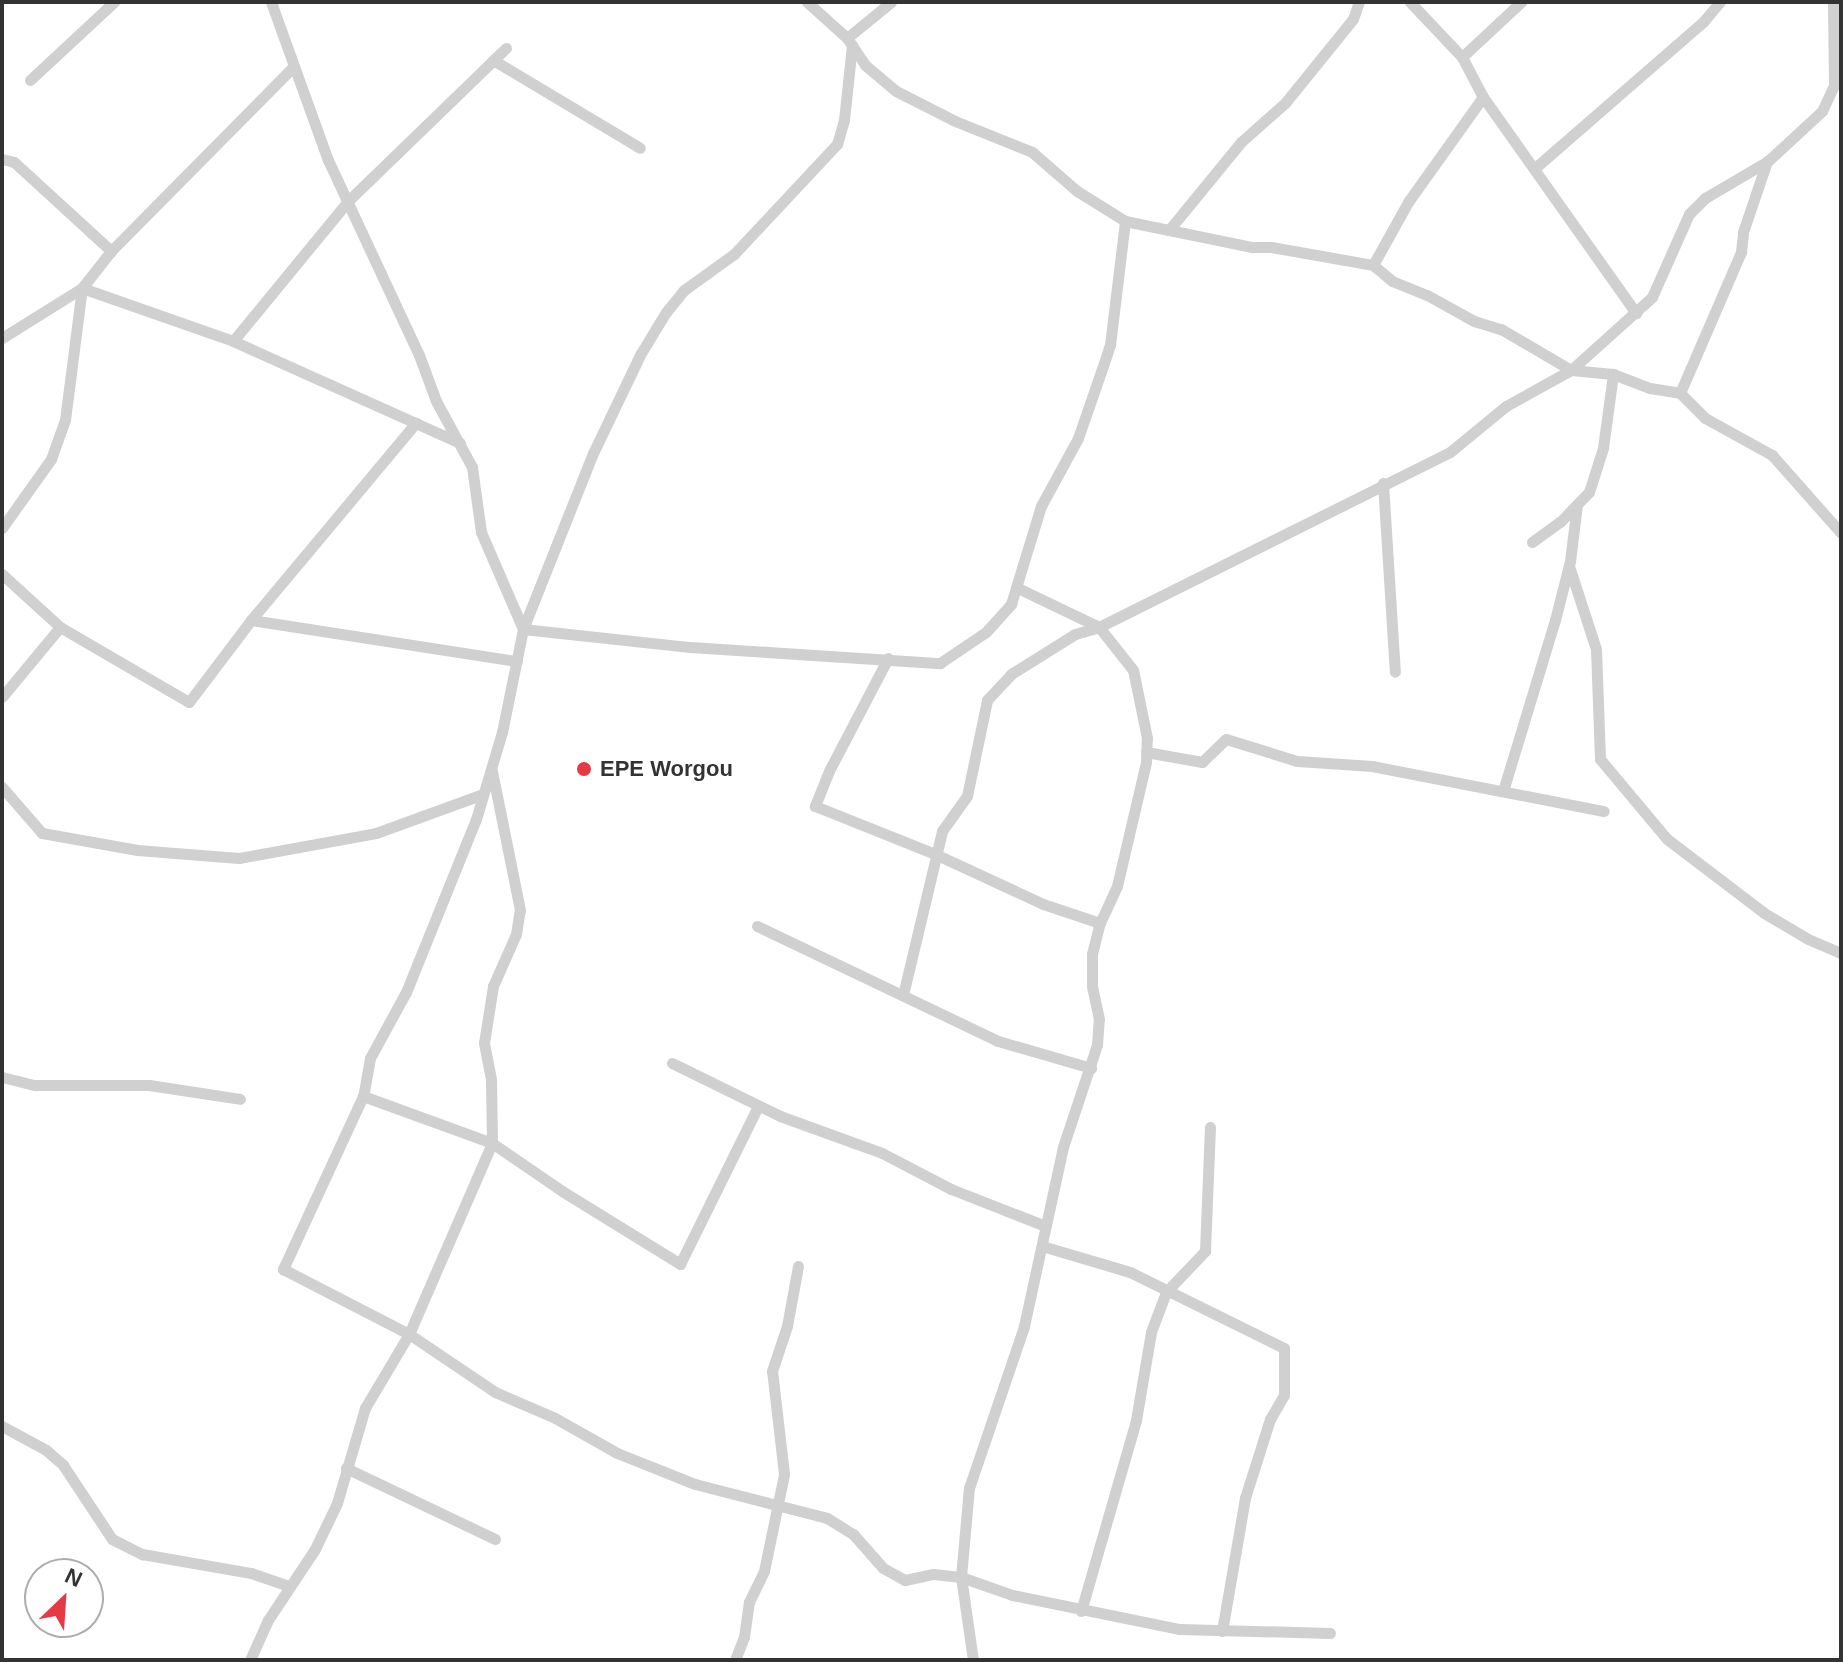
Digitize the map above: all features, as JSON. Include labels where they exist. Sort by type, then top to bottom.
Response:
[{"type":"street","points":[[30,80],[114,2]]},
{"type":"street","points":[[271,2],[317,136],[436,401],[472,467],[481,532],[523,629]]},
{"type":"street","points":[[807,2],[849,41],[865,65],[896,91],[955,121],[1032,152],[1077,191],[1125,221],[1252,247],[1271,247],[1373,265],[1392,281],[1427,295],[1474,321],[1501,329],[1571,370],[1613,374],[1650,388],[1680,393],[1705,418],[1772,455],[1841,533]]},
{"type":"street","points":[[891,2],[849,41],[844,120],[837,144],[734,254],[684,290],[654,330],[593,453],[523,629],[483,794],[406,992],[370,1058],[363,1096],[283,1269],[409,1334],[460,1372],[495,1392],[555,1418],[617,1453],[695,1484],[827,1518],[853,1534],[883,1568],[905,1580],[933,1574],[961,1577],[1012,1595],[1179,1629],[1330,1633]]},
{"type":"street","points":[[1169,230],[1241,142],[1285,103],[1353,19],[1359,2]]},
{"type":"street","points":[[1410,2],[1462,57],[1483,97],[1636,313]]},
{"type":"street","points":[[1462,57],[1521,2]]},
{"type":"street","points":[[1535,168],[1703,22],[1720,2]]},
{"type":"street","points":[[903,995],[942,831],[967,796],[987,700],[1011,674],[1075,634],[1099,627],[1450,452],[1491,416],[1571,370],[1652,297],[1689,214],[1705,198],[1768,161],[1822,111],[1834,85],[1833,2]]},
{"type":"street","points":[[233,341],[348,201],[506,48]]},
{"type":"street","points":[[493,60],[640,148]]},
{"type":"street","points":[[2,338],[82,288],[111,251],[293,67]]},
{"type":"street","points":[[1373,265],[1408,202],[1483,97]]},
{"type":"street","points":[[2,159],[14,162],[111,251]]},
{"type":"street","points":[[1680,393],[1741,252],[1743,232],[1768,161]]},
{"type":"street","points":[[523,629],[690,647],[940,663],[986,632],[1011,604],[1041,506],[1078,438],[1110,345],[1125,221]]},
{"type":"street","points":[[82,288],[233,341],[461,444]]},
{"type":"street","points":[[2,528],[51,459],[65,420],[82,288]]},
{"type":"street","points":[[1532,542],[1589,492],[1603,448],[1613,374]]},
{"type":"street","points":[[2,574],[60,627],[189,702],[251,620],[416,423]]},
{"type":"street","points":[[1383,483],[1395,672]]},
{"type":"street","points":[[1503,791],[1569,566],[1577,505]]},
{"type":"street","points":[[1569,566],[1596,649],[1600,759],[1667,839],[1764,913],[1808,939],[1841,953]]},
{"type":"street","points":[[973,1660],[961,1577],[969,1488],[1024,1326],[1042,1246],[1043,1225],[1063,1147],[1091,1068],[1099,1019],[1092,986],[1092,954],[1100,923],[1117,886],[1147,738],[1133,670],[1099,627],[1016,587]]},
{"type":"street","points":[[251,620],[517,661]]},
{"type":"street","points":[[2,697],[60,627]]},
{"type":"street","points":[[888,658],[829,771],[815,806],[935,854],[1043,904],[1100,923]]},
{"type":"street","points":[[1146,752],[1202,762],[1226,739],[1297,761],[1372,766],[1604,811]]},
{"type":"street","points":[[250,1660],[337,1503],[365,1408],[409,1334],[492,1143],[491,1079],[484,1043],[493,986],[516,934],[520,910],[491,769]]},
{"type":"street","points":[[2,787],[42,833],[137,850],[239,858],[376,833],[483,794]]},
{"type":"street","points":[[757,926],[998,1041],[1091,1068]]},
{"type":"street","points":[[672,1063],[758,1106],[882,1153],[951,1189],[1043,1225]]},
{"type":"street","points":[[2,1077],[35,1085],[149,1085],[240,1099]]},
{"type":"street","points":[[363,1096],[492,1143],[562,1191],[680,1264],[758,1106]]},
{"type":"street","points":[[1081,1611],[1136,1420],[1151,1332],[1166,1292],[1205,1251],[1210,1127]]},
{"type":"street","points":[[1042,1246],[1130,1272],[1284,1348],[1284,1395],[1270,1419],[1245,1498],[1222,1631]]},
{"type":"street","points":[[735,1660],[744,1637],[749,1602],[764,1571],[778,1506],[784,1462],[772,1371],[787,1326],[798,1266]]},
{"type":"street","points":[[2,1426],[46,1450],[63,1465],[112,1539],[142,1554],[251,1573],[289,1586]]},
{"type":"street","points":[[346,1468],[495,1539]]},
{"type":"place","name":"EPE Worgou","points":[[584,769]]}]
